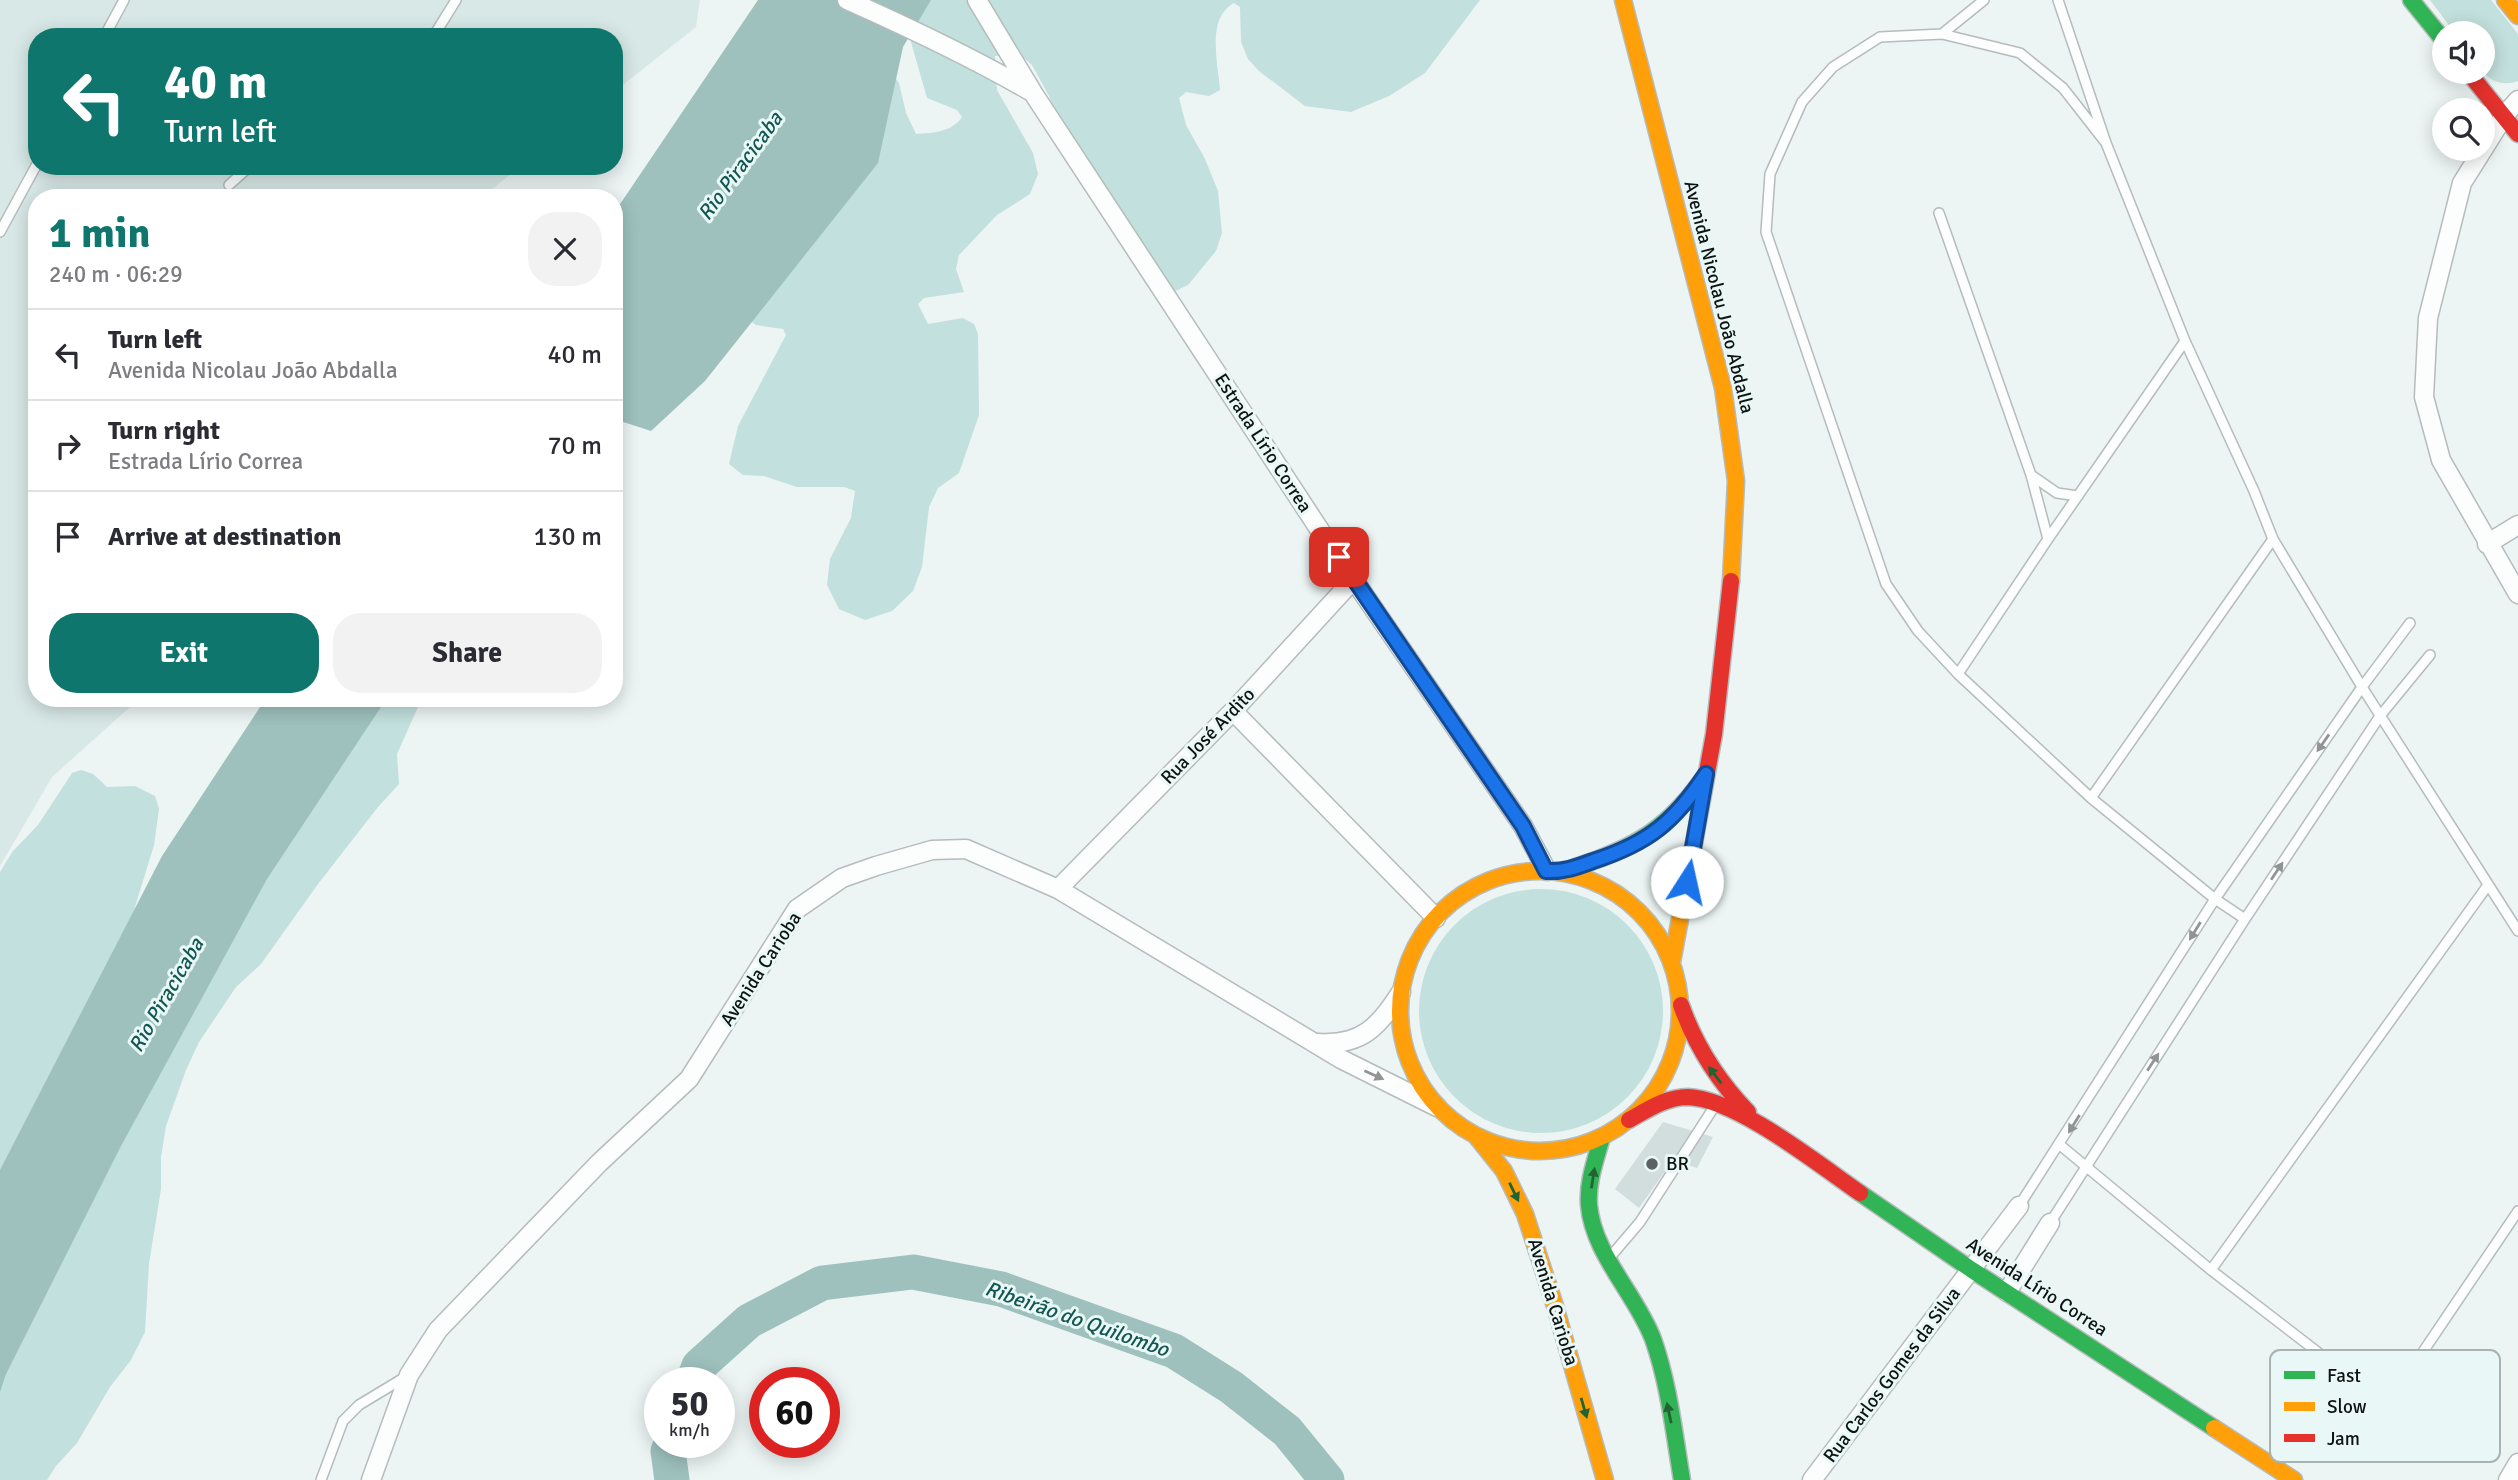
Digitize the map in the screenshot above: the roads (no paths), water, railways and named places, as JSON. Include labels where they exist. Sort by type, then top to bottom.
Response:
[{"type":"main road","name":"Avenida Nicolau João Abdalla","points":[[1623,0],[1723,388],[1736,481],[1731,590],[1714,734],[1672,962]]},
{"type":"main road","points":[[2411,0],[2432,26]]},
{"type":"main road","points":[[2505,0],[2518,16]]},
{"type":"main road","points":[[2478,84],[2518,134]]},
{"type":"main road","name":"Avenida Nicolau João Abdalla","points":[[1554,871],[1614,855],[1650,838],[1687,802],[1706,774]]},
{"type":"main road","points":[[1554,871],[1597,882],[1630,902],[1655,929],[1672,962],[1681,1004],[1676,1047],[1658,1087],[1629,1119],[1602,1137],[1560,1150],[1517,1150],[1476,1136],[1437,1107],[1413,1073],[1401,1033],[1401,992],[1413,952],[1436,918],[1459,897],[1486,882],[1516,873],[1554,871]]},
{"type":"main road","name":"Avenida Lírio Correa","points":[[1681,1004],[1694,1043],[1708,1066],[1726,1090],[1761,1125]]},
{"type":"main road","name":"Avenida Lírio Correa","points":[[1629,1119],[1661,1102],[1686,1097],[1717,1104],[1761,1125],[1972,1270],[2294,1480]]},
{"type":"main road","name":"Avenida Carioba","points":[[1476,1136],[1504,1171],[1525,1214],[1555,1306],[1605,1480]]},
{"type":"main road","points":[[1602,1137],[1592,1175],[1589,1206],[1597,1236],[1651,1335],[1682,1480]]},
{"type":"street","points":[[847,0],[939,41],[987,65],[1033,93]]},
{"type":"street","name":"Estrada Lírio Correa","points":[[981,6],[1033,93],[1354,579],[1554,871]]},
{"type":"street","points":[[2518,100],[2504,116],[2462,183],[2428,318],[2424,397],[2441,460],[2518,594]]},
{"type":"street","points":[[2487,544],[2518,525]]},
{"type":"street","name":"Rua José Ardito","points":[[1058,889],[1233,711],[1354,579]]},
{"type":"street","points":[[1233,711],[1436,918]]},
{"type":"street","name":"Avenida Carioba","points":[[371,1480],[409,1375],[438,1330],[599,1163],[689,1079],[797,909],[842,878],[932,850],[966,849],[1058,889],[1341,1059],[1437,1107]]},
{"type":"street","points":[[1315,1043],[1338,1044],[1361,1036],[1380,1021],[1401,992]]},
{"type":"street","name":"Rua Carlos Gomes da Silva","points":[[1812,1480],[2019,1206]]},
{"type":"street","points":[[2007,1292],[2050,1223]]},
{"type":"street","points":[[2508,1480],[2518,1463]]},
{"type":"lane","points":[[109,28],[124,0]]},
{"type":"lane","points":[[439,28],[456,0]]},
{"type":"lane","points":[[1942,34],[1984,0]]},
{"type":"lane","points":[[2058,0],[2106,143],[2185,341],[2254,491],[2273,539],[2380,716],[2518,931]]},
{"type":"lane","points":[[2106,143],[2063,88],[2020,53],[1942,34],[1880,37],[1833,67],[1802,102],[1770,174],[1766,232],[1886,584],[1918,631],[1958,674],[2091,798],[2215,899],[2245,919]]},
{"type":"lane","points":[[0,232],[31,175]]},
{"type":"lane","points":[[229,185],[240,175]]},
{"type":"lane","points":[[1938,213],[2031,475],[2048,538]]},
{"type":"lane","points":[[1958,674],[2048,538],[2185,341]]},
{"type":"lane","points":[[2031,475],[2057,493],[2078,496]]},
{"type":"lane","points":[[2091,798],[2273,539]]},
{"type":"lane","points":[[2019,1206],[2215,899],[2362,687],[2410,623]]},
{"type":"lane","points":[[2050,1223],[2245,919],[2380,716],[2430,655]]},
{"type":"lane","points":[[2211,1270],[2488,885]]},
{"type":"lane","points":[[1610,1258],[1647,1213],[1717,1104]]},
{"type":"lane","points":[[2060,1144],[2211,1270],[2315,1350]]},
{"type":"lane","points":[[2424,1350],[2518,1212]]},
{"type":"lane","points":[[321,1480],[343,1422],[359,1405],[409,1375]]},
{"type":"water","name":"Rio Piracicaba","points":[[758,0],[931,0],[903,47],[878,163],[705,381],[651,431],[623,422],[623,200]]},
{"type":"water","name":"Rio Piracicaba","points":[[260,707],[381,707],[267,879],[121,1146],[6,1374],[0,1392],[0,1170],[162,856]]},
{"type":"waterway","name":"Ribeirão do Quilombo","points":[[699,1367],[749,1321],[822,1283],[913,1272],[1001,1289],[1174,1351],[1231,1387],[1287,1431],[1327,1480]]},
{"type":"waterway","name":"Ribeirão do Quilombo","points":[[669,1458],[672,1480]]},
{"type":"place","name":"BR","points":[[1652,1164]]}]
